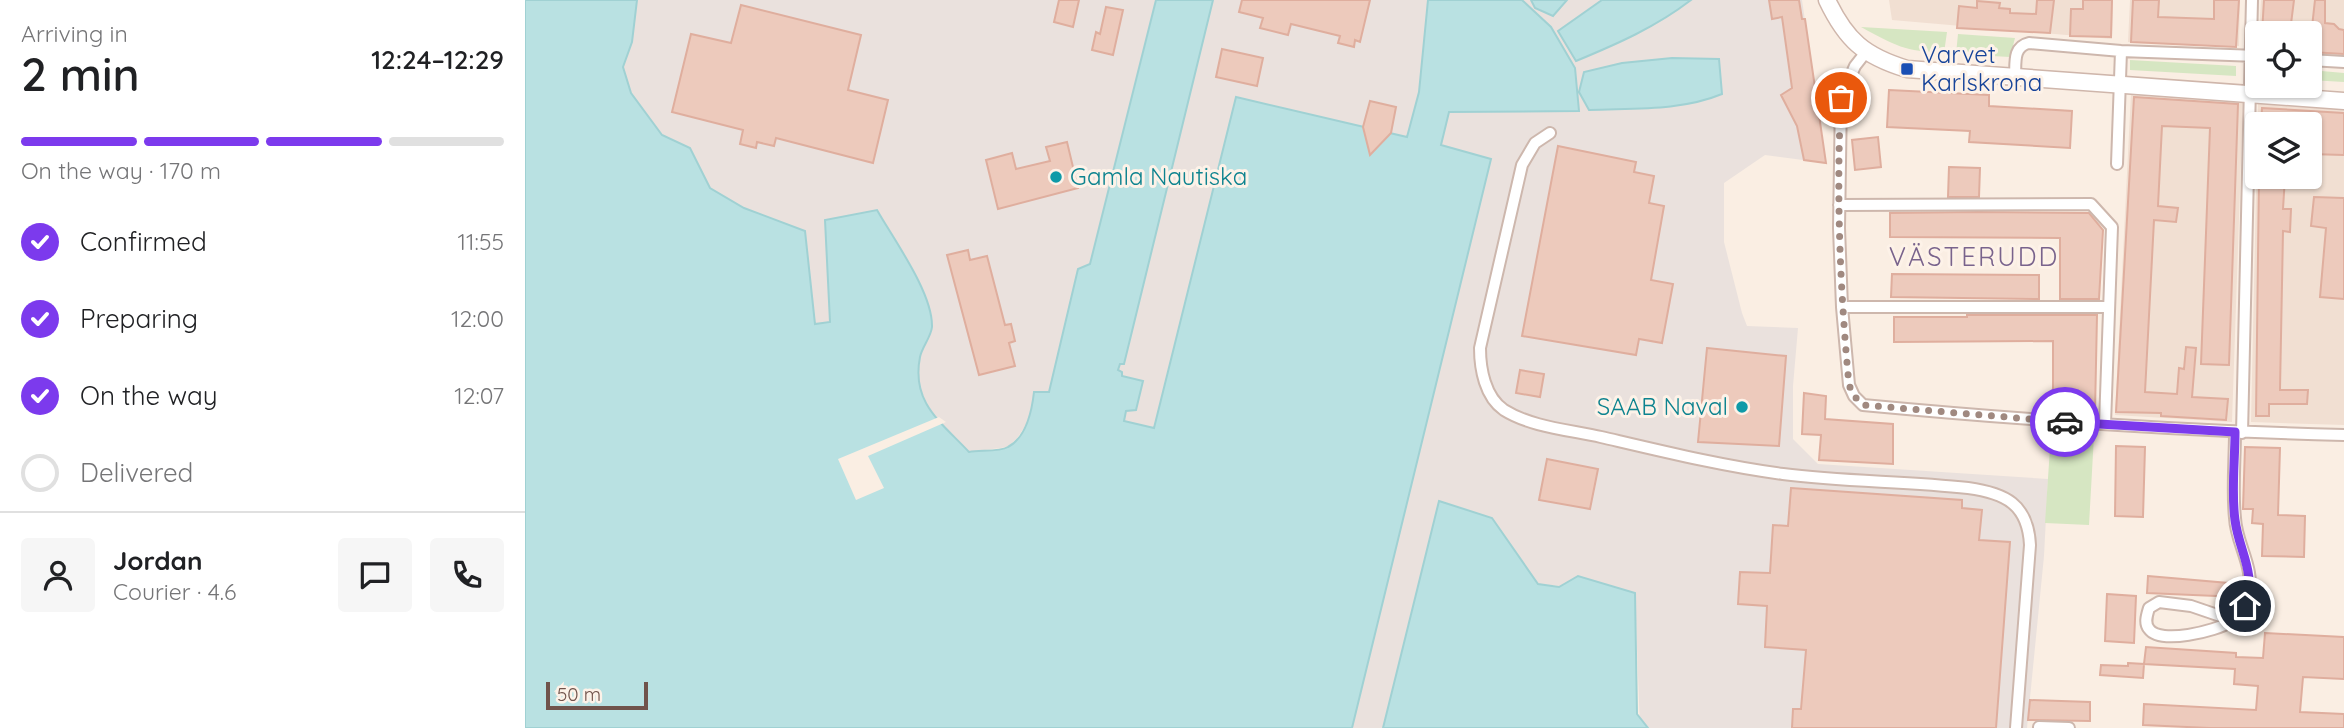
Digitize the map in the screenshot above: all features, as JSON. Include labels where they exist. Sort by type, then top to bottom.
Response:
[{"type":"street","points":[[1827,0],[1846,34],[1866,52],[1884,62],[1907,69],[2245,94]]},
{"type":"street","points":[[2252,0],[2253,21]]},
{"type":"street","points":[[2015,78],[2016,51],[2021,45],[2029,43],[2121,51],[2245,56]]},
{"type":"street","points":[[2117,164],[2121,51]]},
{"type":"street","points":[[1866,52],[1855,66],[1841,98],[1839,205],[1842,307],[1849,385],[1854,396],[1863,405],[2105,424],[2344,435]]},
{"type":"street","points":[[2322,61],[2344,62]]},
{"type":"street","points":[[2232,620],[2191,606],[2159,602],[2149,608],[2146,620],[2149,629],[2159,636],[2217,629],[2232,620],[2245,606],[2249,593],[2245,552],[2235,520],[2251,98]]},
{"type":"street","points":[[2304,98],[2344,101]]},
{"type":"street","points":[[1550,133],[1535,143],[1522,165],[1480,348],[1480,367],[1488,390],[1503,409],[1527,420],[1678,455],[1785,474],[1968,488],[1989,491],[2007,498],[2022,512],[2029,529],[2030,545],[2016,728]]},
{"type":"street","points":[[1839,205],[2091,204],[2112,227],[2105,424]]},
{"type":"street","points":[[1842,307],[2108,307]]},
{"type":"street","points":[[2039,726],[2069,728]]},
{"type":"shaded area","points":[[637,0],[1428,0],[1419,92],[1407,137],[1236,98],[1154,428],[1123,421],[1143,382],[1122,376],[1118,370],[1120,363],[1124,364],[1130,338],[1049,392],[1034,392],[1031,417],[1008,447],[969,452],[935,419],[918,385],[920,355],[932,328],[825,220],[830,323],[815,324],[805,231],[744,208],[710,188],[690,148],[662,135],[631,93],[623,67],[632,42]]},
{"type":"shaded area","points":[[1522,0],[1802,0],[1826,163],[1765,155],[1724,183],[1724,242],[1742,313],[1747,326],[1798,328],[1793,386],[1793,439],[1818,464],[2048,479],[2044,556],[2027,728],[1640,728],[1635,593],[1538,584],[1492,518],[1384,728],[1352,728],[1491,159],[1440,145],[1449,112],[1579,111],[1575,68],[1551,27]]},
{"type":"shaded area","points":[[1889,0],[2113,0],[2112,39],[1892,20]]},
{"type":"shaded area","points":[[2130,0],[2240,0],[2239,46],[2128,42]]},
{"type":"shaded area","points":[[2261,0],[2344,0],[2344,56],[2322,54],[2322,21],[2260,21]]},
{"type":"shaded area","points":[[2131,93],[2243,102],[2232,422],[2115,415]]},
{"type":"shaded area","points":[[2258,102],[2344,108],[2344,425],[2251,422],[2256,189],[2322,189],[2322,112],[2258,112]]},
{"type":"green space","points":[[1861,27],[1947,32],[1944,53],[1901,46]]},
{"type":"green space","points":[[1958,34],[2015,38],[2010,57],[1956,54]]},
{"type":"green space","points":[[2130,60],[2236,66],[2236,76],[2130,70]]},
{"type":"green space","points":[[2322,71],[2344,73],[2344,82],[2322,81]]},
{"type":"green space","points":[[2051,433],[2094,436],[2089,525],[2045,523]]},
{"type":"water","points":[[525,0],[637,0],[632,42],[623,67],[631,93],[662,135],[690,148],[710,188],[744,208],[805,231],[815,324],[830,322],[825,220],[877,210],[920,283],[931,313],[932,327],[921,353],[918,373],[924,399],[939,421],[969,452],[1000,450],[1014,443],[1024,430],[1034,392],[1049,392],[1078,269],[1090,264],[1156,0],[1213,0],[1124,364],[1120,364],[1118,370],[1122,372],[1122,376],[1143,381],[1136,410],[1126,411],[1124,421],[1154,428],[1236,97],[1407,137],[1419,92],[1428,0],[1522,0],[1551,27],[1575,68],[1579,111],[1449,112],[1441,145],[1491,159],[1352,728],[525,728]]},
{"type":"water","points":[[1531,0],[1567,0],[1553,16],[1535,8]]},
{"type":"water","points":[[1602,0],[1691,0],[1650,27],[1576,61],[1558,31]]},
{"type":"water","points":[[1672,58],[1719,59],[1722,94],[1674,106],[1589,110],[1579,92],[1584,72],[1622,63]]},
{"type":"water","points":[[1439,501],[1492,518],[1538,584],[1559,587],[1578,576],[1635,593],[1637,714],[1648,728],[1383,728]]},
{"type":"pier","points":[[939,417],[946,422],[868,456],[884,488],[856,500],[838,459]]},
{"type":"building","points":[[1059,0],[1079,0],[1073,27],[1054,22]]},
{"type":"building","points":[[1242,0],[1370,0],[1360,42],[1355,40],[1354,47],[1338,43],[1340,36],[1291,24],[1288,35],[1260,28],[1263,18],[1239,12]]},
{"type":"building","points":[[1769,0],[1799,0],[1802,19],[1805,19],[1826,163],[1804,160],[1797,126],[1781,95],[1792,88],[1782,17],[1772,19]]},
{"type":"building","points":[[2037,0],[2054,0],[2050,33],[1957,28],[1959,6],[1977,8],[1977,1],[2000,3],[1999,8],[2010,9],[2010,13],[2036,14]]},
{"type":"building","points":[[2083,0],[2112,0],[2111,37],[2070,36],[2071,9],[2083,9]]},
{"type":"building","points":[[2133,0],[2159,0],[2158,17],[2214,19],[2214,0],[2239,0],[2236,47],[2131,42]]},
{"type":"building","points":[[2264,0],[2294,0],[2291,21],[2263,21]]},
{"type":"building","points":[[2315,0],[2325,0],[2325,23],[2334,24],[2344,30],[2344,54],[2322,53],[2322,21],[2313,21]]},
{"type":"building","points":[[741,5],[861,35],[848,90],[888,100],[873,163],[776,138],[774,146],[757,142],[756,148],[740,144],[743,130],[672,112],[691,34],[731,43]]},
{"type":"building","points":[[1106,7],[1123,10],[1113,55],[1092,50],[1096,32],[1100,34]]},
{"type":"building","points":[[1222,49],[1263,58],[1257,86],[1216,77]]},
{"type":"building","points":[[1889,90],[1989,95],[1989,106],[2072,111],[2070,148],[1969,142],[1970,131],[1887,127]]},
{"type":"building","points":[[2134,97],[2238,104],[2229,365],[2201,364],[2210,128],[2162,126],[2158,206],[2178,208],[2176,222],[2154,220],[2145,392],[2177,394],[2179,368],[2184,369],[2186,347],[2196,348],[2192,397],[2228,399],[2226,420],[2161,416],[2161,413],[2116,412]]},
{"type":"building","points":[[1370,101],[1396,107],[1391,133],[1370,155],[1363,127]]},
{"type":"building","points":[[2262,108],[2344,113],[2344,155],[2322,154],[2322,112],[2262,112]]},
{"type":"building","points":[[1878,137],[1881,167],[1855,170],[1852,140]]},
{"type":"building","name":"Gamla Nautiska","points":[[1067,142],[1078,188],[998,209],[986,160],[1012,153],[1016,169],[1050,161],[1046,147]]},
{"type":"building","points":[[1558,146],[1636,162],[1634,172],[1654,176],[1649,203],[1664,206],[1651,280],[1673,284],[1662,343],[1639,339],[1636,355],[1522,336]]},
{"type":"building","points":[[1949,167],[1980,168],[1979,197],[1948,197]]},
{"type":"building","points":[[2259,189],[2284,189],[2283,209],[2291,209],[2290,232],[2283,231],[2280,390],[2308,390],[2307,404],[2269,404],[2269,416],[2256,416]]},
{"type":"building","points":[[2314,197],[2344,198],[2344,299],[2320,297],[2326,228],[2311,226]]},
{"type":"building","points":[[1890,213],[2089,213],[2103,230],[2099,299],[2060,299],[2060,238],[1890,237]]},
{"type":"building","points":[[968,250],[970,260],[987,256],[1005,325],[1011,324],[1015,341],[1009,343],[1015,366],[979,375],[947,255]]},
{"type":"building","points":[[1892,274],[2039,275],[2039,299],[1891,297]]},
{"type":"building","points":[[2097,315],[2095,412],[2053,412],[2053,341],[1894,342],[1894,317]]},
{"type":"building","name":"SAAB Naval","points":[[1707,348],[1786,356],[1779,446],[1698,442]]},
{"type":"building","points":[[1520,370],[1544,374],[1540,397],[1516,393]]},
{"type":"building","points":[[1804,393],[1826,396],[1825,419],[1893,424],[1893,464],[1819,460],[1821,435],[1802,434]]},
{"type":"building","points":[[2116,446],[2145,447],[2143,517],[2115,516]]},
{"type":"building","points":[[2245,447],[2280,448],[2278,515],[2305,516],[2304,557],[2262,556],[2263,524],[2252,523],[2253,509],[2243,509]]},
{"type":"building","points":[[1547,459],[1598,469],[1590,509],[1539,500]]},
{"type":"building","points":[[1791,488],[1962,500],[1962,508],[1982,510],[1979,540],[2010,542],[1996,728],[1792,728],[1793,709],[1801,709],[1806,650],[1765,647],[1767,606],[1738,604],[1740,572],[1770,573],[1773,525],[1788,526]]},
{"type":"building","points":[[2148,576],[2240,584],[2239,597],[2147,593]]},
{"type":"building","points":[[2107,594],[2136,596],[2134,643],[2105,641]]},
{"type":"building","points":[[2265,633],[2344,637],[2344,679],[2303,677],[2300,712],[2344,714],[2344,728],[2143,725],[2144,704],[2256,710],[2258,686],[2234,684],[2235,669],[2144,664],[2146,647],[2236,653],[2236,657],[2263,658]]},
{"type":"building","points":[[2128,663],[2144,664],[2143,678],[2100,675],[2101,665],[2128,666]]},
{"type":"building","points":[[2030,700],[2090,702],[2090,721],[2028,720]]},
{"type":"way so far","points":[[1841,98],[1839,205],[1842,307],[1849,385],[1854,396],[1863,405],[2065,422]]},
{"type":"place","name":"Varvet Karlskrona","points":[[1907,69]]},
{"type":"place","name":"Gamla Nautiska","points":[[1056,177]]},
{"type":"place","name":"SAAB Naval","points":[[1742,407]]},
{"type":"district","name":"VÄSTERUDD","points":[[1974,257]]},
{"type":"route","points":[[2065,422],[2235,432],[2235,520],[2245,552],[2248,574],[2249,593],[2245,606]]}]
